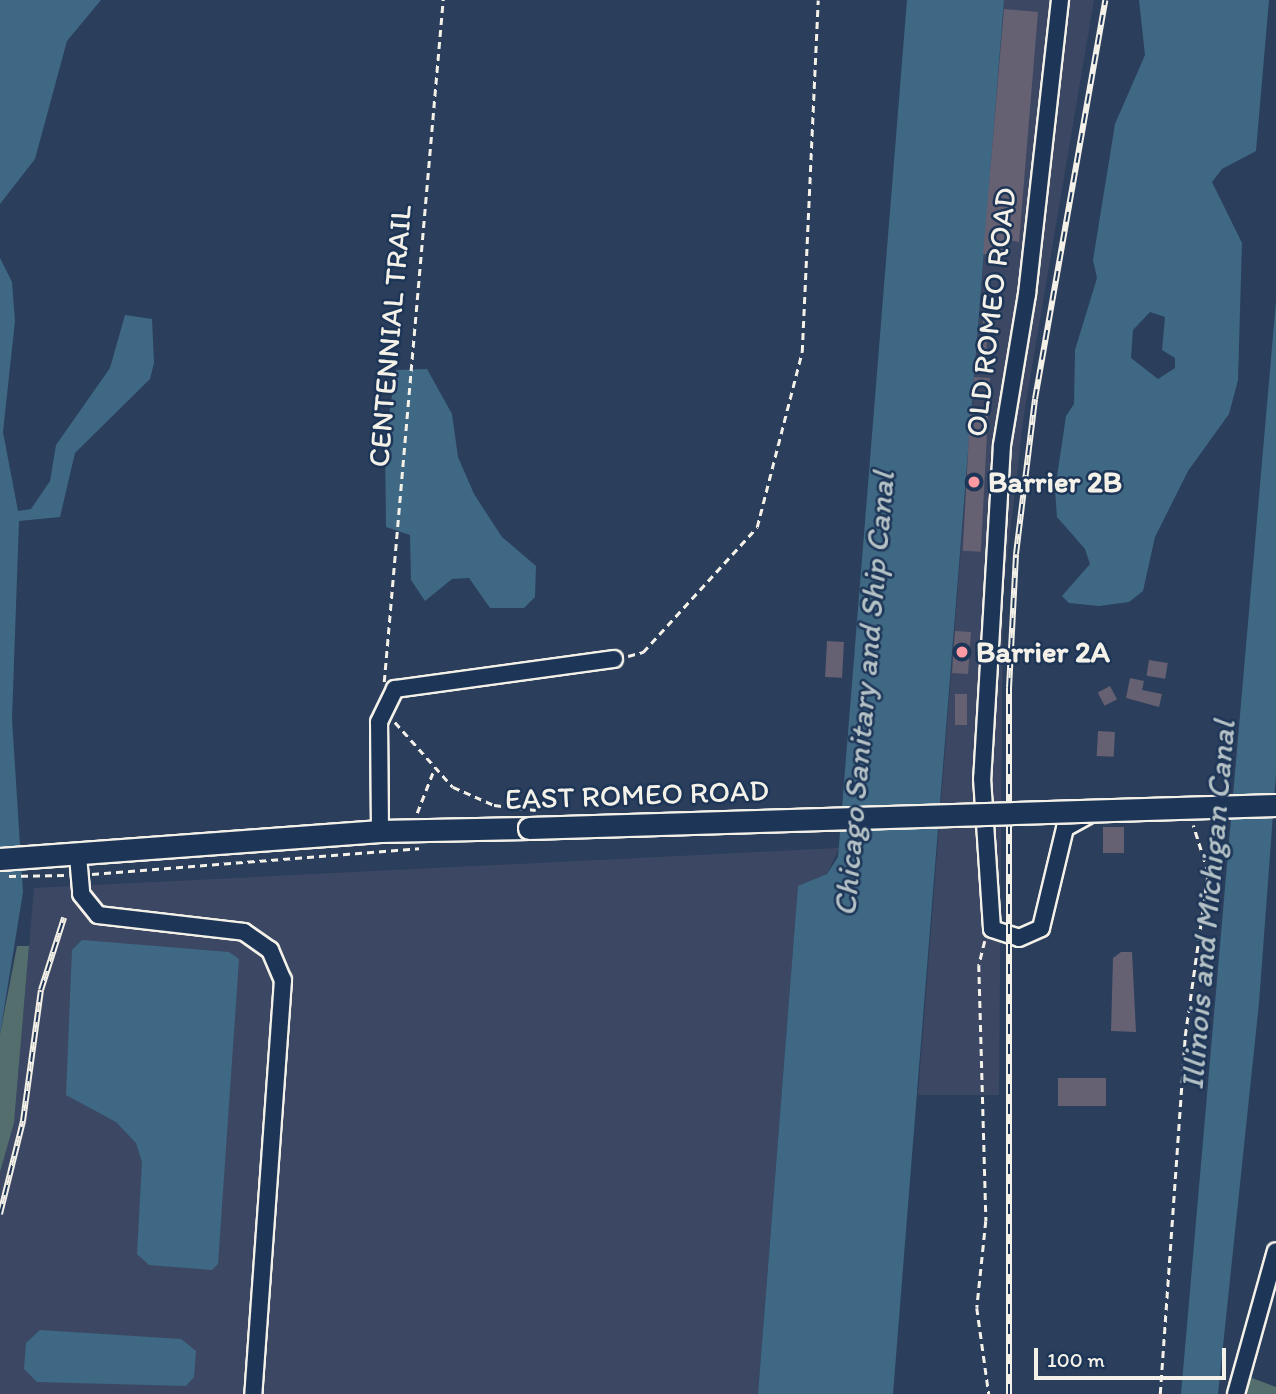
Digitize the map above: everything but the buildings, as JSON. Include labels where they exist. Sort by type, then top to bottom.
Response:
[{"type":"main road","name":"EAST ROMEO ROAD","points":[[0,859],[43,867],[79,865],[380,831],[1276,805]]},
{"type":"street","name":"OLD ROMEO ROAD","points":[[992,929],[982,779],[1002,445],[1027,294],[1060,0]]},
{"type":"street","points":[[380,831],[379,722],[395,689],[614,659]]},
{"type":"street","points":[[992,929],[1019,938],[1041,928],[1065,828],[1080,815],[1276,810]]},
{"type":"street","points":[[79,865],[81,894],[98,915],[244,932],[270,950],[284,981],[253,1394]]},
{"type":"street","points":[[1236,1394],[1276,1251]]},
{"type":"path","name":"CENTENNIAL TRAIL","points":[[382,675],[443,0]]},
{"type":"path","points":[[614,659],[643,652],[757,527],[802,352],[818,0]]},
{"type":"path","points":[[392,716],[433,772],[494,805],[547,810]]},
{"type":"path","points":[[417,812],[433,772]]},
{"type":"path","points":[[1160,1394],[1185,1035],[1208,873],[1188,813]]},
{"type":"path","points":[[0,877],[43,867],[419,849]]},
{"type":"path","points":[[989,1394],[977,1308],[986,1222],[979,965],[992,929]]},
{"type":"shaded area","points":[[1004,0],[1094,0],[1024,414],[1003,593],[999,1095],[918,1095]]},
{"type":"shaded area","points":[[839,848],[827,874],[798,887],[758,1394],[0,1394],[0,1172],[14,1123],[34,888]]},
{"type":"green space","points":[[17,946],[29,946],[14,1123],[0,1172],[0,1034]]},
{"type":"green space","points":[[1247,1376],[1276,1387],[1276,1394],[1245,1394]]},
{"type":"water","points":[[0,0],[101,0],[67,41],[35,159],[0,204]]},
{"type":"water","name":"Chicago Sanitary and Ship Canal","points":[[907,0],[1004,0],[893,1394],[758,1394],[798,886],[827,874],[838,857]]},
{"type":"water","points":[[1139,0],[1269,0],[1256,151],[1222,169],[1212,182],[1242,243],[1238,380],[1229,414],[1188,471],[1155,537],[1143,591],[1129,602],[1099,606],[1069,603],[1062,596],[1090,564],[1085,549],[1057,517],[1055,490],[1066,416],[1074,404],[1075,350],[1097,278],[1093,260],[1115,124],[1145,55]],"holes":[[[1150,312],[1165,317],[1162,350],[1175,358],[1175,368],[1158,379],[1131,358],[1133,330]]]},
{"type":"water","points":[[0,258],[12,282],[15,321],[3,432],[18,511],[31,509],[50,481],[56,445],[110,368],[125,315],[152,319],[154,363],[150,379],[75,453],[60,517],[19,521],[12,719],[23,892],[0,1034]]},
{"type":"water","name":"Illinois and Michigan Canal","points":[[1276,301],[1276,774],[1259,1003],[1218,1394],[1181,1394]]},
{"type":"water","points":[[427,369],[452,414],[458,457],[474,494],[502,537],[536,566],[535,597],[524,608],[490,608],[469,578],[452,579],[425,601],[411,580],[410,535],[386,527],[385,440],[396,370]]},
{"type":"water","points":[[82,940],[229,952],[239,959],[218,1264],[212,1270],[149,1265],[137,1254],[142,1162],[136,1143],[116,1122],[66,1095],[72,950]]},
{"type":"water","points":[[40,1330],[181,1339],[196,1351],[194,1377],[186,1386],[37,1382],[24,1369],[26,1343]]},
{"type":"railway","points":[[1009,1394],[1009,688],[1016,554],[1035,399],[1105,0]]},
{"type":"railway","points":[[0,1214],[23,1121],[41,990],[64,918]]},
{"type":"place","name":"Barrier 2B","points":[[974,482]]},
{"type":"place","name":"Barrier 2A","points":[[962,652]]}]
